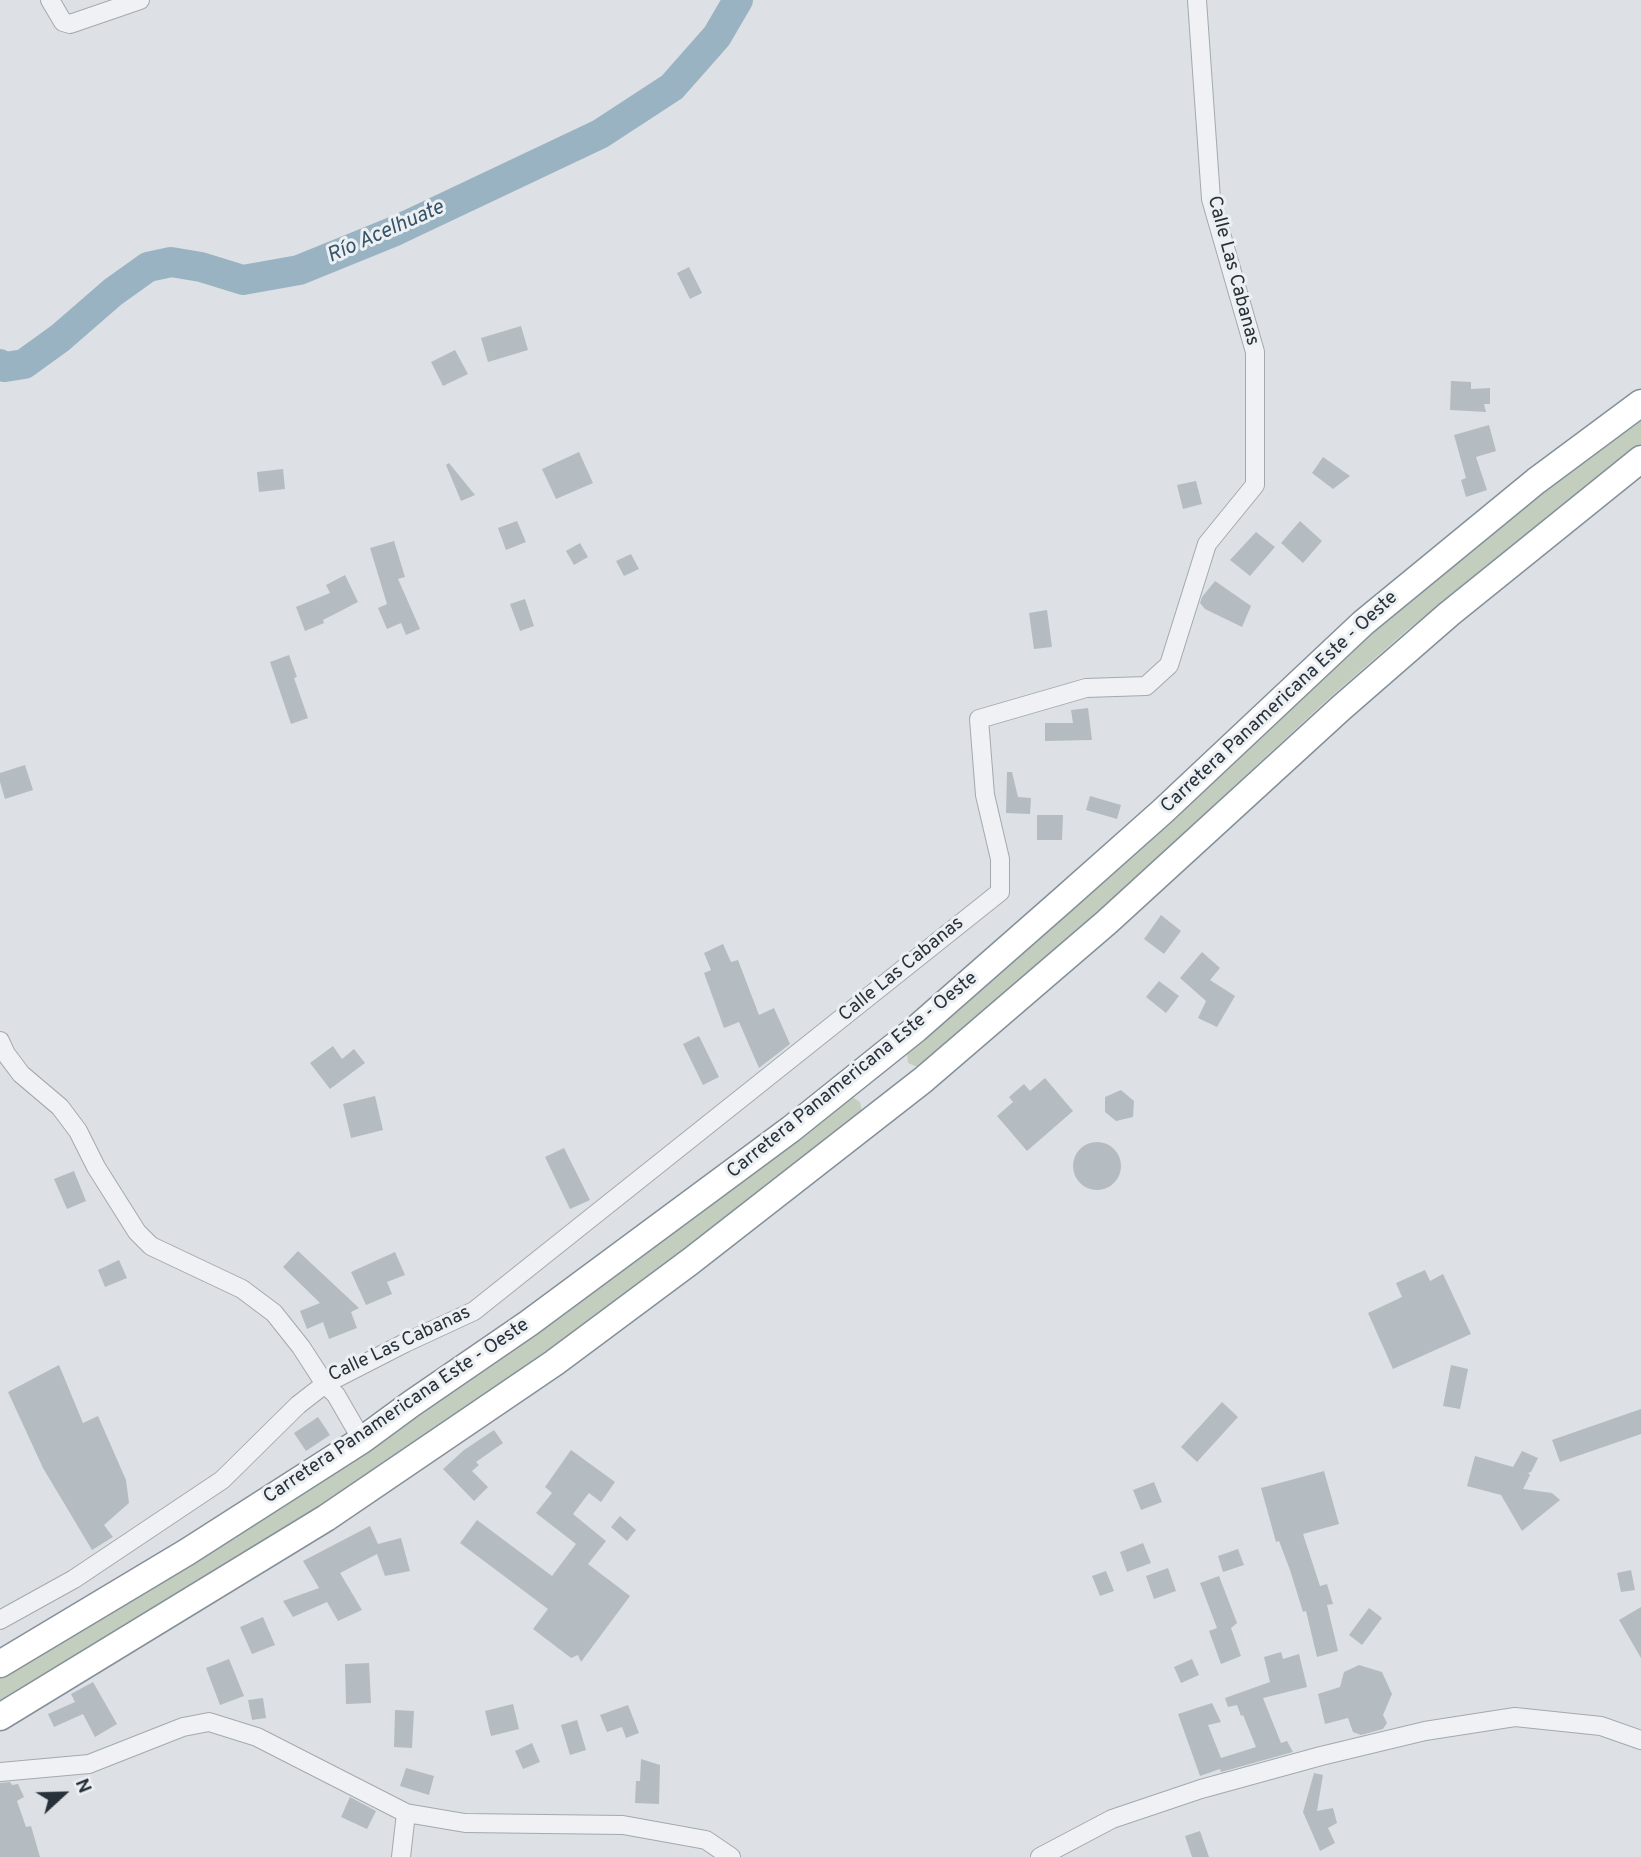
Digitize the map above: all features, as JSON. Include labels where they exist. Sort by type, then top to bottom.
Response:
[{"type":"highway","name":"Carretera Panamericana Este - Oeste","points":[[0,1664],[187,1552],[362,1440],[679,1213],[843,1088],[895,1046],[1163,811],[1363,623],[1536,481],[1641,403]]},
{"type":"highway","points":[[0,1717],[248,1568],[413,1461],[649,1293],[923,1080],[1107,922],[1410,649],[1530,547],[1641,459]]},
{"type":"highway","points":[[895,1046],[890,1067],[898,1082],[923,1080]]},
{"type":"highway","points":[[843,1088],[859,1083],[872,1090],[878,1105],[875,1118]]},
{"type":"street","points":[[50,0],[63,22],[71,24],[140,0]]},
{"type":"street","name":"Calle Las Cabanas","points":[[0,1041],[21,1074],[60,1107],[78,1131],[96,1167],[137,1232],[151,1246],[242,1289],[274,1313],[325,1384],[474,1311],[1000,892],[1000,859],[985,795],[979,719],[1086,688],[1146,686],[1169,665],[1207,544],[1255,485],[1255,352],[1211,199],[1197,0]]},
{"type":"street","points":[[0,1620],[74,1579],[222,1480],[298,1405],[325,1384],[336,1395],[362,1440]]},
{"type":"street","points":[[1040,1857],[1112,1819],[1201,1789],[1425,1731],[1515,1717],[1601,1726],[1641,1740]]},
{"type":"street","points":[[0,1772],[89,1764],[183,1727],[209,1722],[257,1737],[406,1813],[465,1823],[623,1825],[706,1840],[731,1857]]},
{"type":"street","points":[[401,1857],[406,1813]]},
{"type":"green space","points":[[1641,416],[1641,445],[1405,632],[1327,700],[1032,973],[924,1064],[917,1067],[908,1063],[907,1053],[913,1046],[1361,640],[1527,502]]},
{"type":"green space","points":[[852,1097],[860,1102],[862,1111],[630,1293],[297,1524],[0,1702],[0,1674]]},
{"type":"building","points":[[689,267],[702,293],[690,299],[677,273]]},
{"type":"building","points":[[521,326],[528,350],[488,362],[481,338]]},
{"type":"building","points":[[455,350],[468,374],[443,386],[431,362]]},
{"type":"building","points":[[1451,381],[1471,382],[1471,389],[1490,388],[1490,404],[1484,404],[1486,412],[1450,410]]},
{"type":"building","points":[[1489,425],[1496,451],[1476,457],[1487,490],[1466,497],[1461,480],[1466,478],[1454,435]]},
{"type":"building","points":[[579,452],[593,483],[556,499],[542,469]]},
{"type":"building","points":[[1323,457],[1350,476],[1333,489],[1312,473]]},
{"type":"building","points":[[449,463],[475,495],[461,501],[446,465]]},
{"type":"building","points":[[283,469],[285,489],[259,492],[257,472]]},
{"type":"building","points":[[1196,481],[1202,504],[1183,509],[1177,485]]},
{"type":"building","points":[[517,521],[526,542],[506,550],[498,528]]},
{"type":"building","points":[[1300,521],[1322,541],[1303,563],[1281,543]]},
{"type":"building","points":[[1256,532],[1275,547],[1250,576],[1230,560]]},
{"type":"building","points":[[394,541],[405,577],[398,579],[420,629],[406,635],[401,623],[387,629],[378,608],[387,604],[370,548]]},
{"type":"building","points":[[580,543],[588,557],[574,565],[566,551]]},
{"type":"building","points":[[631,554],[639,569],[624,576],[616,561]]},
{"type":"building","points":[[345,575],[358,602],[323,620],[324,623],[305,631],[296,607],[330,593],[326,585]]},
{"type":"building","points":[[1215,581],[1251,606],[1242,627],[1205,609],[1200,603]]},
{"type":"building","points":[[525,599],[534,626],[520,631],[510,604]]},
{"type":"building","points":[[1047,610],[1052,647],[1034,649],[1029,613]]},
{"type":"building","points":[[289,655],[308,718],[291,724],[270,662]]},
{"type":"building","points":[[1088,708],[1092,740],[1045,741],[1045,723],[1073,723],[1071,710]]},
{"type":"building","points":[[25,765],[33,790],[5,799],[0,773]]},
{"type":"building","points":[[1007,772],[1012,772],[1018,797],[1031,798],[1030,814],[1006,813]]},
{"type":"building","points":[[1090,796],[1121,805],[1117,819],[1086,810]]},
{"type":"building","points":[[1037,815],[1063,815],[1062,840],[1037,840]]},
{"type":"building","points":[[1161,915],[1181,931],[1164,954],[1144,939]]},
{"type":"building","points":[[723,944],[731,962],[738,960],[759,1015],[774,1008],[790,1044],[759,1068],[739,1022],[724,1028],[704,973],[711,970],[704,953]]},
{"type":"building","points":[[1202,952],[1220,968],[1210,980],[1235,996],[1217,1027],[1198,1018],[1206,1001],[1180,978]]},
{"type":"building","points":[[1159,981],[1179,996],[1166,1013],[1146,997]]},
{"type":"building","points":[[699,1036],[719,1077],[703,1085],[683,1044]]},
{"type":"building","points":[[333,1046],[342,1059],[354,1049],[365,1063],[330,1089],[310,1063]]},
{"type":"building","points":[[1045,1078],[1073,1111],[1027,1151],[997,1116],[1013,1102],[1009,1097],[1024,1084],[1030,1091]]},
{"type":"building","points":[[1121,1090],[1134,1101],[1133,1117],[1116,1121],[1105,1112],[1105,1097]]},
{"type":"building","points":[[375,1096],[383,1130],[351,1138],[343,1104]]},
{"type":"building","points":[[1097,1142],[1106,1143],[1114,1149],[1120,1157],[1120,1175],[1114,1183],[1106,1189],[1097,1190],[1088,1189],[1080,1183],[1074,1175],[1073,1166],[1074,1157],[1080,1149],[1088,1143]]},
{"type":"building","points":[[564,1148],[590,1200],[570,1209],[545,1157]]},
{"type":"building","points":[[74,1171],[86,1201],[67,1209],[54,1179]]},
{"type":"building","points":[[298,1251],[359,1308],[351,1312],[357,1328],[329,1339],[323,1322],[307,1329],[300,1311],[320,1303],[283,1267]]},
{"type":"building","points":[[395,1252],[405,1275],[387,1282],[392,1294],[366,1305],[351,1272]]},
{"type":"building","points":[[119,1260],[127,1278],[105,1287],[98,1270]]},
{"type":"building","points":[[1425,1270],[1430,1281],[1443,1274],[1471,1334],[1393,1369],[1368,1313],[1402,1297],[1396,1283]]},
{"type":"building","points":[[59,1365],[83,1423],[98,1416],[126,1480],[129,1503],[104,1525],[113,1537],[92,1550],[43,1468],[8,1392]]},
{"type":"building","points":[[1451,1365],[1468,1369],[1460,1409],[1443,1406]]},
{"type":"building","points":[[1222,1402],[1238,1417],[1197,1462],[1181,1447]]},
{"type":"building","points":[[1641,1409],[1641,1434],[1560,1462],[1552,1440]]},
{"type":"building","points":[[318,1417],[330,1435],[306,1451],[294,1433]]},
{"type":"building","points":[[494,1430],[503,1443],[476,1462],[479,1465],[472,1471],[488,1487],[474,1501],[443,1469],[464,1450]]},
{"type":"building","points":[[571,1450],[615,1482],[601,1502],[589,1493],[573,1514],[606,1541],[588,1564],[630,1596],[581,1662],[578,1655],[571,1658],[533,1629],[548,1609],[460,1543],[477,1520],[552,1576],[576,1544],[536,1513],[552,1493],[545,1487]]},
{"type":"building","points":[[1522,1451],[1538,1458],[1528,1473],[1530,1475],[1523,1489],[1552,1493],[1560,1500],[1522,1531],[1501,1495],[1467,1486],[1475,1456],[1513,1467]]},
{"type":"building","points":[[1324,1471],[1339,1524],[1303,1534],[1320,1586],[1327,1584],[1333,1604],[1327,1605],[1338,1651],[1317,1657],[1306,1611],[1303,1612],[1279,1541],[1276,1542],[1261,1488]]},
{"type":"building","points":[[1154,1482],[1162,1502],[1141,1510],[1133,1490]]},
{"type":"building","points":[[620,1516],[636,1530],[627,1541],[611,1527]]},
{"type":"building","points":[[370,1526],[378,1544],[401,1538],[410,1571],[385,1576],[377,1554],[340,1573],[362,1610],[338,1621],[327,1602],[293,1617],[283,1601],[319,1588],[303,1561]]},
{"type":"building","points":[[1143,1543],[1151,1563],[1127,1572],[1120,1552]]},
{"type":"building","points":[[1238,1549],[1244,1565],[1223,1572],[1218,1556]]},
{"type":"building","points":[[1168,1568],[1176,1591],[1154,1599],[1146,1576]]},
{"type":"building","points":[[1631,1570],[1635,1590],[1621,1592],[1617,1573]]},
{"type":"building","points":[[1106,1571],[1114,1591],[1100,1596],[1092,1576]]},
{"type":"building","points":[[1219,1576],[1237,1623],[1231,1628],[1241,1656],[1221,1664],[1209,1631],[1217,1628],[1200,1583]]},
{"type":"building","points":[[1641,1607],[1641,1658],[1619,1620]]},
{"type":"building","points":[[1369,1608],[1382,1618],[1362,1645],[1349,1635]]},
{"type":"building","points":[[263,1617],[275,1645],[252,1654],[240,1627]]},
{"type":"building","points":[[1281,1652],[1283,1659],[1299,1654],[1307,1687],[1263,1698],[1281,1743],[1287,1741],[1293,1752],[1200,1776],[1178,1714],[1212,1703],[1221,1722],[1208,1725],[1221,1758],[1256,1747],[1237,1705],[1228,1707],[1225,1698],[1270,1682],[1264,1657]]},
{"type":"building","points":[[229,1659],[244,1696],[220,1705],[206,1668]]},
{"type":"building","points":[[1192,1659],[1199,1675],[1181,1683],[1174,1667]]},
{"type":"building","points":[[369,1663],[371,1703],[346,1704],[345,1664]]},
{"type":"building","points":[[1359,1665],[1382,1672],[1392,1694],[1383,1715],[1387,1723],[1383,1729],[1361,1735],[1353,1732],[1348,1718],[1325,1724],[1318,1694],[1340,1687],[1344,1672]]},
{"type":"building","points":[[93,1682],[117,1724],[95,1737],[83,1714],[54,1727],[48,1714],[75,1702],[71,1694]]},
{"type":"building","points":[[263,1698],[266,1718],[252,1720],[248,1700]]},
{"type":"building","points":[[513,1704],[519,1729],[491,1736],[485,1711]]},
{"type":"building","points":[[628,1705],[639,1733],[626,1738],[622,1727],[607,1732],[600,1715]]},
{"type":"building","points":[[395,1710],[414,1711],[412,1748],[394,1747]]},
{"type":"building","points":[[577,1720],[586,1750],[570,1755],[561,1725]]},
{"type":"building","points":[[532,1743],[540,1762],[523,1769],[515,1751]]},
{"type":"building","points":[[641,1759],[660,1765],[659,1804],[635,1803]]},
{"type":"building","points":[[406,1768],[434,1776],[429,1795],[400,1786]]},
{"type":"building","points":[[1314,1773],[1323,1775],[1317,1811],[1333,1808],[1337,1823],[1328,1828],[1335,1843],[1320,1851],[1303,1812]]},
{"type":"building","points":[[10,1782],[12,1785],[18,1784],[24,1797],[17,1801],[26,1827],[31,1826],[40,1857],[0,1857],[0,1783]]},
{"type":"building","points":[[350,1797],[376,1811],[367,1829],[341,1817]]},
{"type":"building","points":[[1200,1831],[1209,1857],[1192,1857],[1185,1836]]},
{"type":"waterway","name":"Río Acelhuate","points":[[0,364],[5,367],[24,364],[148,267],[171,262],[201,267],[243,280],[299,270],[395,231],[600,134],[672,87],[717,36],[738,0]]}]
